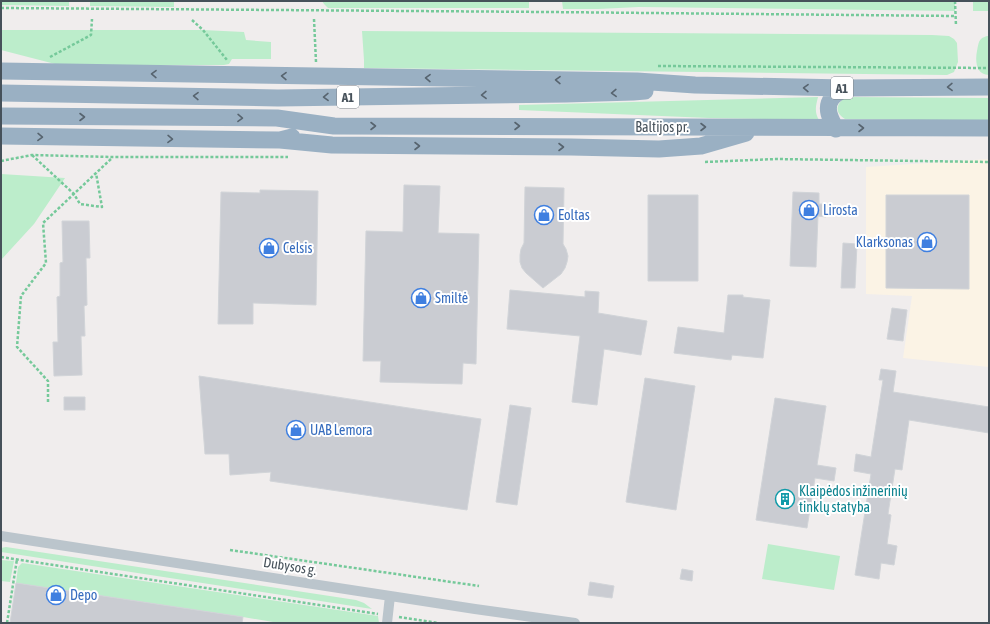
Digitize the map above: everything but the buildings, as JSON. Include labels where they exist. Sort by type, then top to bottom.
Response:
[{"type":"highway","points":[[1,71],[637,80],[695,85]]},
{"type":"highway","name":"A1","points":[[1,93],[278,98],[633,92],[695,85],[845,88],[989,87]]},
{"type":"highway","points":[[836,128],[831,121],[828,109],[832,99],[845,88]]},
{"type":"highway","name":"A1","points":[[1,116],[277,118],[334,126]]},
{"type":"highway","points":[[280,140],[334,126]]},
{"type":"highway","name":"Baltijos pr.","points":[[334,126],[989,128]]},
{"type":"highway","points":[[1,136],[280,140],[332,145],[659,149],[701,146],[764,128]]},
{"type":"street","name":"Dubysos g.","points":[[1,536],[475,610],[576,623]]},
{"type":"street","points":[[387,619],[390,596]]},
{"type":"path","points":[[955,1],[956,26]]},
{"type":"path","points":[[1,8],[956,16]]},
{"type":"path","points":[[46,59],[91,34],[92,19]]},
{"type":"path","points":[[314,19],[316,62]]},
{"type":"path","points":[[192,20],[203,30],[230,64]]},
{"type":"path","points":[[657,66],[989,68]]},
{"type":"path","points":[[1,160],[32,155],[112,157],[43,223],[46,264],[21,296],[17,347],[48,381],[48,402]]},
{"type":"path","points":[[32,155],[74,194],[80,204],[102,207],[96,173]]},
{"type":"path","points":[[836,160],[989,162]]},
{"type":"path","points":[[230,550],[479,586]]},
{"type":"path","points":[[1,557],[387,619],[438,623]]},
{"type":"path","points":[[7,623],[17,559]]},
{"type":"shaded area","points":[[989,159],[989,367],[903,358],[912,296],[866,294],[866,167]]},
{"type":"green space","points":[[1,1],[69,1],[69,6],[1,5]]},
{"type":"green space","points":[[90,1],[174,1],[174,7],[90,6]]},
{"type":"green space","points":[[322,1],[529,1],[529,8],[328,8]]},
{"type":"green space","points":[[562,1],[955,1],[955,11],[639,7],[563,9]]},
{"type":"green space","points":[[973,1],[989,1],[989,11],[973,11]]},
{"type":"green space","points":[[1,30],[203,30],[244,32],[246,40],[271,42],[271,59],[232,59],[229,64],[224,65],[59,65],[1,50]]},
{"type":"green space","points":[[362,31],[932,35],[949,36],[954,39],[957,43],[958,62],[954,72],[947,75],[364,68]]},
{"type":"green space","points":[[989,36],[989,75],[981,73],[976,63],[979,42],[982,38]]},
{"type":"green space","points":[[818,97],[816,111],[819,120],[709,118],[519,110],[519,105]]},
{"type":"green space","points":[[846,97],[989,98],[989,121],[845,119],[839,114],[838,105]]},
{"type":"green space","points":[[1,174],[65,178],[34,224],[1,260]]},
{"type":"green space","points":[[768,544],[840,556],[834,590],[762,579]]},
{"type":"green space","points":[[6,547],[356,600],[364,603],[372,609],[1,552],[1,548]]},
{"type":"green space","points":[[1,560],[14,561],[10,582],[1,581]]},
{"type":"green space","points":[[22,563],[378,616],[379,623],[279,623],[16,583],[18,567]]},
{"type":"place","name":"Lirosta","points":[[809,210]]},
{"type":"place","name":"Eoltas","points":[[544,215]]},
{"type":"place","name":"Klarksonas","points":[[927,242]]},
{"type":"place","name":"Celsis","points":[[269,248]]},
{"type":"place","name":"Smiltė","points":[[421,298]]},
{"type":"place","name":"UAB Lemora","points":[[296,430]]},
{"type":"place","name":"Klaipėdos inžinerinių tinklų statyba","points":[[785,499]]},
{"type":"place","name":"Depo","points":[[56,595]]}]
